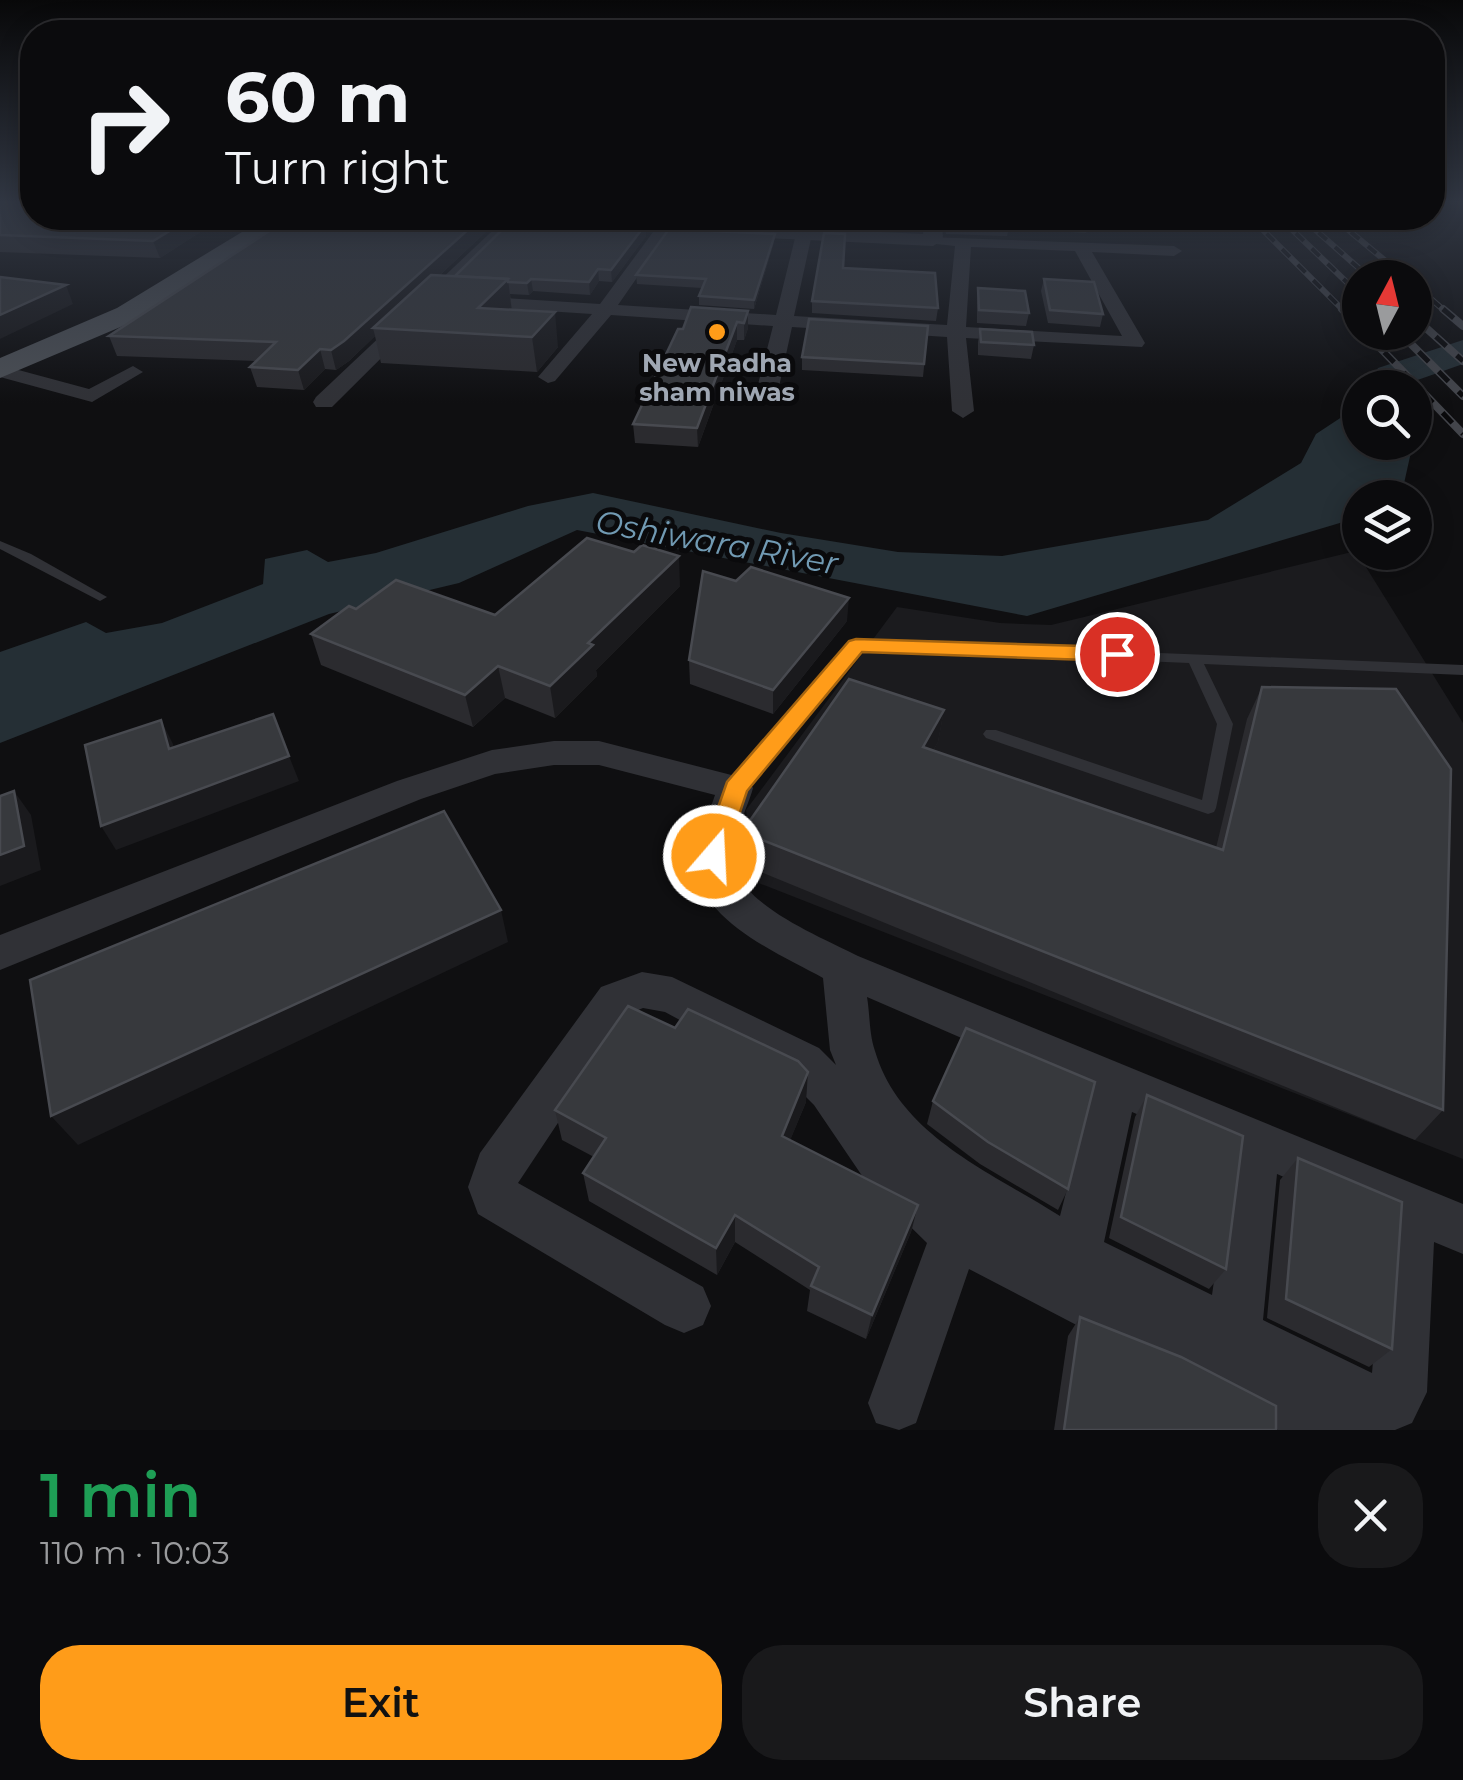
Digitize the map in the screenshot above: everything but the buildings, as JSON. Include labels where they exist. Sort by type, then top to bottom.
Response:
[{"type":"main road","points":[[0,370],[22,351],[105,312],[173,270]]},
{"type":"main road","points":[[22,351],[136,309],[198,270]]},
{"type":"street","points":[[324,402],[459,270]]},
{"type":"street","points":[[548,378],[633,270]]},
{"type":"street","points":[[766,396],[795,270]]},
{"type":"street","points":[[961,270],[956,331],[963,411]]},
{"type":"street","points":[[430,298],[1135,342],[1094,270]]},
{"type":"street","points":[[0,370],[92,396],[133,372]]},
{"type":"street","points":[[0,953],[409,790],[492,762],[554,753],[599,752],[736,788],[714,856],[718,877],[730,897],[752,918],[843,968],[1463,1229]]},
{"type":"street","points":[[843,968],[852,1050],[892,1129],[916,1153],[1076,1255],[1380,1407],[1392,1403],[1399,1392],[1411,1207]]},
{"type":"street","points":[[684,1306],[495,1197],[492,1187],[498,1170],[616,1000],[642,990],[672,995],[803,1063],[830,1090],[886,1169],[955,1235],[1337,1430]]},
{"type":"street","points":[[1076,1255],[1116,1083]]},
{"type":"street","points":[[1234,1336],[1257,1142]]},
{"type":"street","points":[[896,1403],[955,1235]]},
{"type":"lane","points":[[0,546],[36,558],[63,580],[100,597]]},
{"type":"lane","points":[[736,788],[856,645],[1463,670]]},
{"type":"lane","points":[[991,734],[1208,808],[1225,724],[1194,658]]},
{"type":"shaded area","points":[[1342,554],[1342,570],[1368,570],[1463,723],[1463,1159],[756,882],[746,810],[897,607],[1000,623],[1051,625]]},
{"type":"water","points":[[1342,417],[1342,460],[1409,460],[1405,480],[1342,480],[1342,522],[1027,616],[577,530],[459,583],[329,614],[0,743],[0,652],[86,622],[106,633],[162,623],[263,584],[265,559],[307,550],[328,562],[376,553],[528,506],[593,493],[781,533],[898,552],[1002,556],[1208,520],[1301,463],[1316,434]]},
{"type":"waterway","name":"Oshiwara River","points":[[1409,370],[1463,351]]},
{"type":"railway","points":[[1303,270],[1342,309]]},
{"type":"railway","points":[[1334,270],[1342,278]]},
{"type":"railway","points":[[1432,300],[1446,312]]},
{"type":"railway","points":[[1443,309],[1463,326]]},
{"type":"railway","points":[[1432,333],[1463,361]]},
{"type":"railway","points":[[1382,350],[1463,434]]},
{"type":"railway","points":[[1417,350],[1463,396]]},
{"type":"place","name":"New Radha sham niwas","points":[[717,332]]},
{"type":"route","points":[[714,856],[736,788],[856,645],[1117,654]]}]
